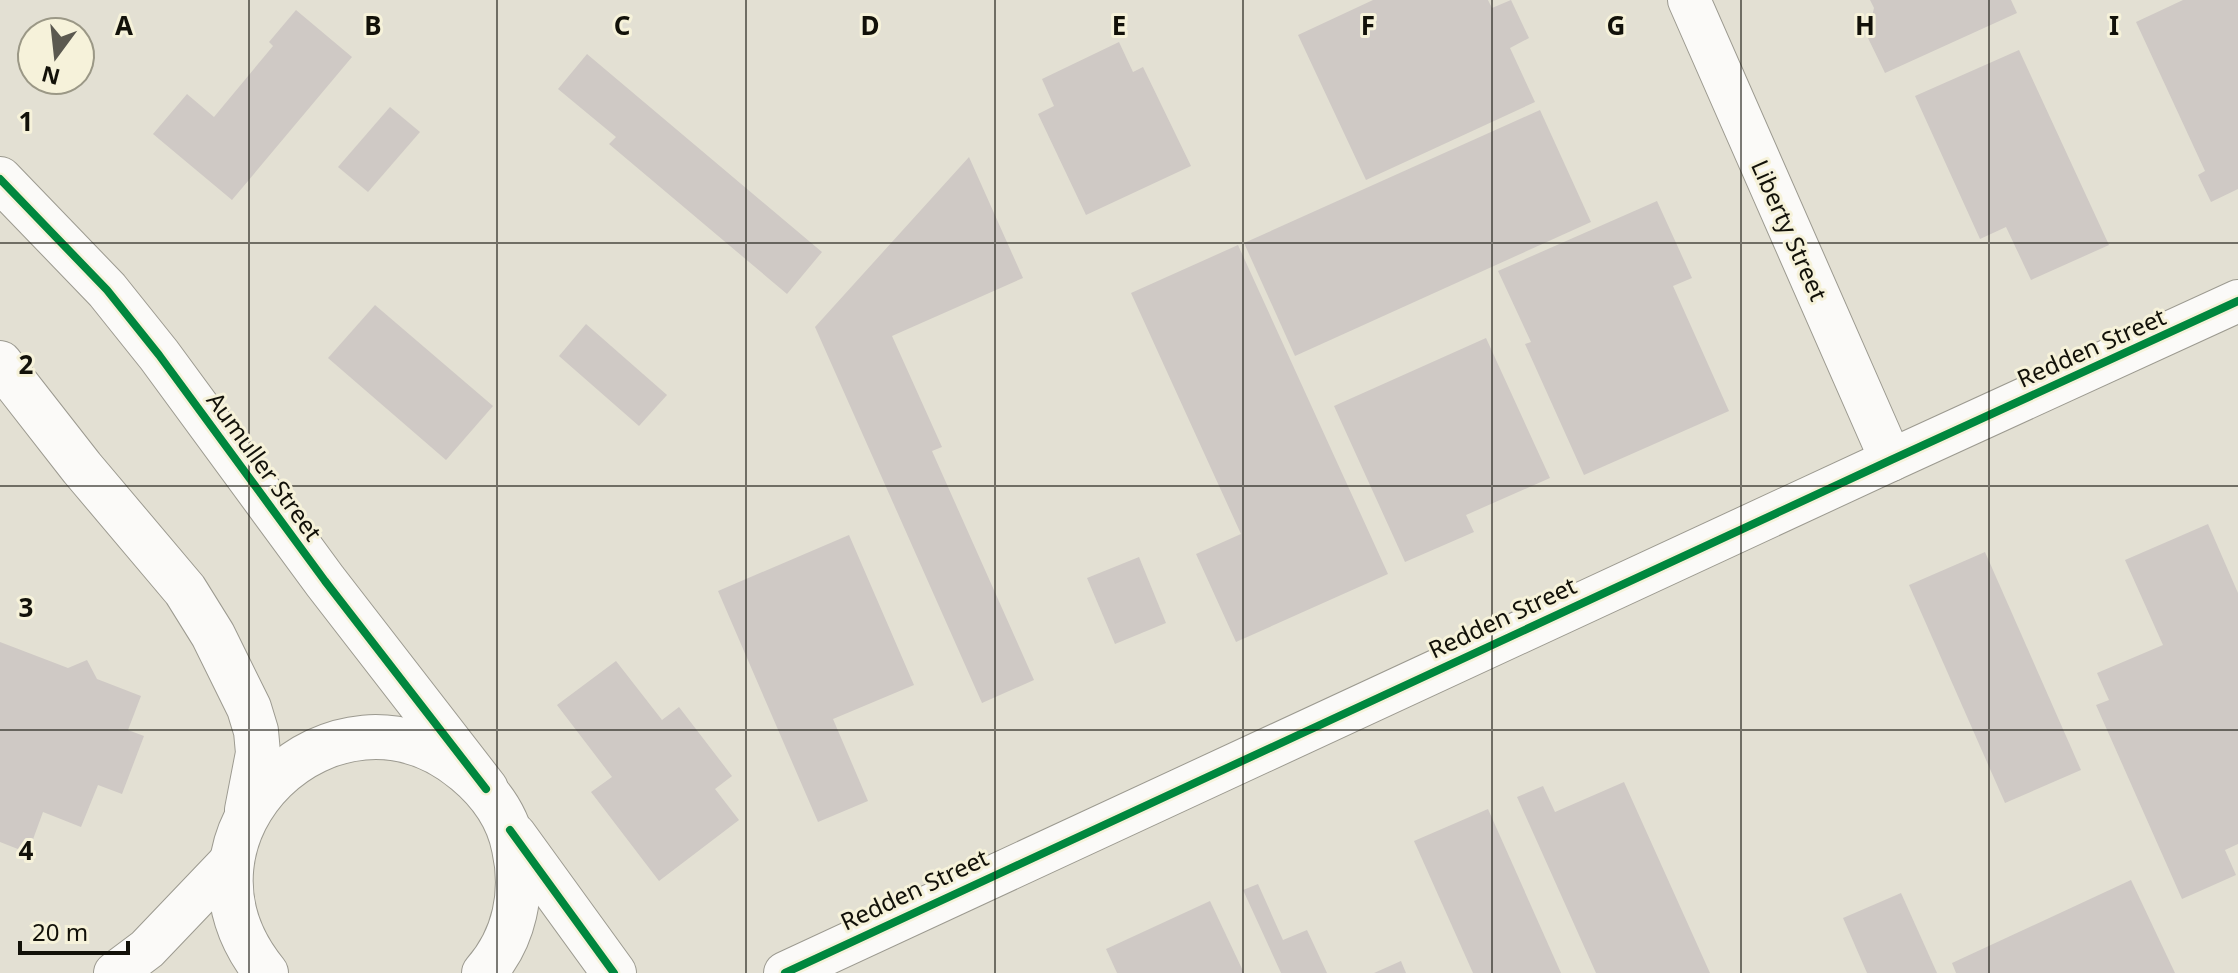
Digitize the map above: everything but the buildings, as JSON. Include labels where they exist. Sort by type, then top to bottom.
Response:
[{"type":"street","name":"Liberty Street","points":[[1689,0],[1891,460]]},
{"type":"street","name":"Aumuller Street","points":[[0,179],[107,290],[159,355],[325,581],[486,789]]},
{"type":"street","name":"Redden Street","points":[[785,973],[2238,301]]},
{"type":"street","points":[[0,363],[82,468],[185,590],[219,646],[249,708],[258,753],[245,816],[231,861],[233,909],[250,953],[266,973]]},
{"type":"street","points":[[245,816],[273,778],[312,751],[358,738],[405,740],[450,758],[486,789],[510,830],[614,973]]},
{"type":"street","points":[[484,973],[497,959],[515,918],[520,874],[510,830]]},
{"type":"street","points":[[115,973],[147,949],[231,861]]},
{"type":"cycle path","points":[[0,179],[107,290],[159,355],[325,581],[486,789]]},
{"type":"cycle path","points":[[785,973],[2238,301]]},
{"type":"cycle path","points":[[510,830],[614,973]]}]
